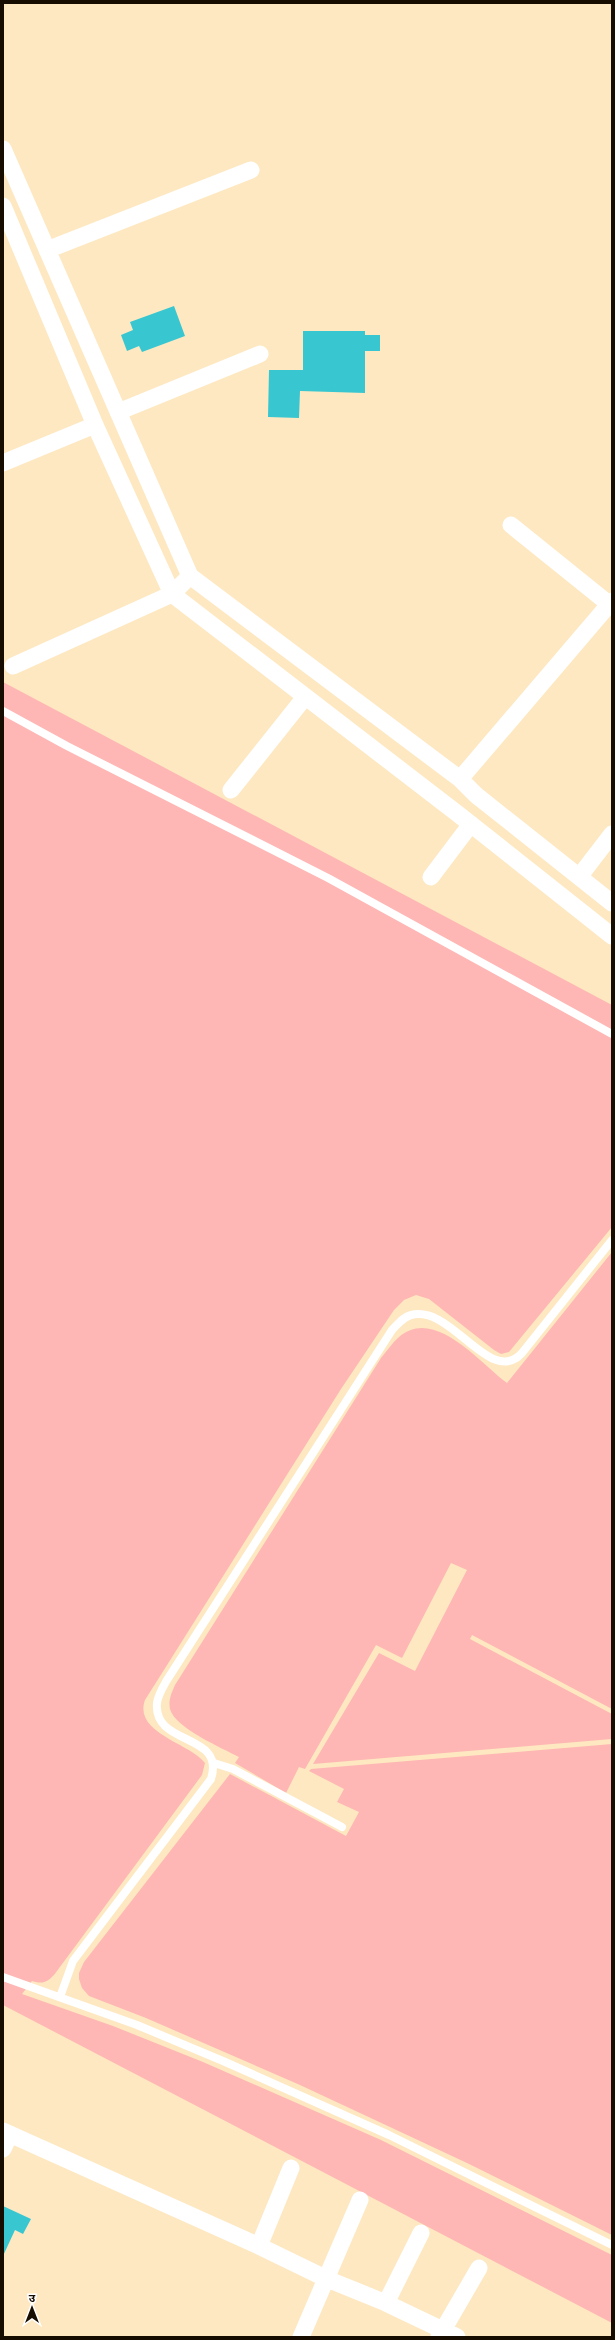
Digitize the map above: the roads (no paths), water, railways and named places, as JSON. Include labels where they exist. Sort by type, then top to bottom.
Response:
[{"type":"street","points":[[3,149],[190,576],[460,779],[476,795],[612,903]]},
{"type":"street","points":[[47,250],[251,170]]},
{"type":"street","points":[[3,206],[95,425],[172,594],[465,819],[612,936]]},
{"type":"street","points":[[118,412],[260,354]]},
{"type":"street","points":[[3,463],[95,425]]},
{"type":"street","points":[[460,779],[610,602],[511,525]]},
{"type":"street","points":[[13,666],[172,594],[190,576]]},
{"type":"street","points":[[231,790],[305,697]]},
{"type":"street","points":[[431,877],[465,819],[476,795]]},
{"type":"street","points":[[579,877],[612,834]]},
{"type":"street","points":[[5,2138],[259,2246],[327,2279],[386,2303],[440,2333],[457,2337]]},
{"type":"street","points":[[259,2246],[290,2168]]},
{"type":"street","points":[[301,2337],[360,2200]]},
{"type":"street","points":[[386,2303],[421,2233]]},
{"type":"street","points":[[440,2333],[479,2268]]},
{"type":"lane","points":[[3,711],[67,746],[321,874],[612,1034]]},
{"type":"lane","points":[[60,1997],[73,1961],[202,1793],[211,1779],[214,1763],[207,1751],[170,1730],[162,1723],[158,1713],[157,1702],[160,1693],[392,1330],[402,1320],[412,1315],[425,1315],[450,1326],[493,1360],[508,1363],[515,1360],[522,1353],[612,1240]]},
{"type":"lane","points":[[214,1763],[233,1769],[342,1827]]},
{"type":"lane","points":[[3,1977],[137,2025],[216,2058],[389,2135],[612,2245]]}]
